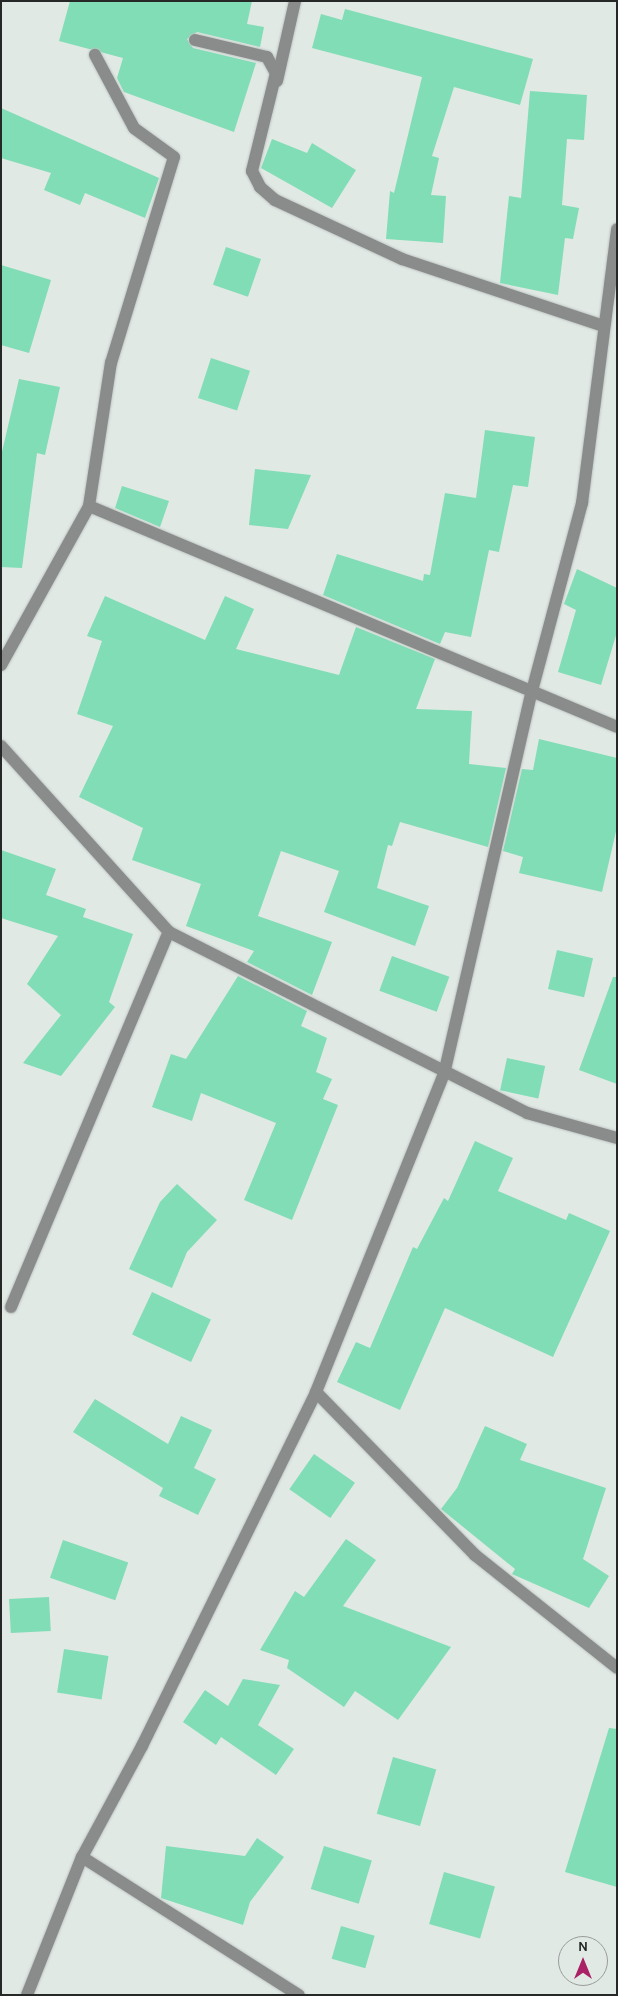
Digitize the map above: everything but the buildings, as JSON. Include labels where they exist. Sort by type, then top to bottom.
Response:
[{"type":"street","points":[[295,1],[275,90],[252,171],[260,187],[275,200],[402,259],[603,326]]},
{"type":"street","points":[[195,40],[267,57],[276,73],[275,90]]},
{"type":"street","points":[[1,665],[89,506],[111,363],[174,157],[134,128],[95,55]]},
{"type":"street","points":[[27,1995],[82,1856],[142,1746],[316,1392],[444,1074],[532,691],[582,503],[603,326],[617,229]]},
{"type":"street","points":[[89,506],[617,726]]},
{"type":"street","points":[[1,746],[169,932],[444,1074],[528,1113],[617,1138]]},
{"type":"street","points":[[11,1307],[169,932]]},
{"type":"street","points":[[316,1392],[475,1555],[617,1668]]},
{"type":"street","points":[[82,1856],[299,1995]]}]
